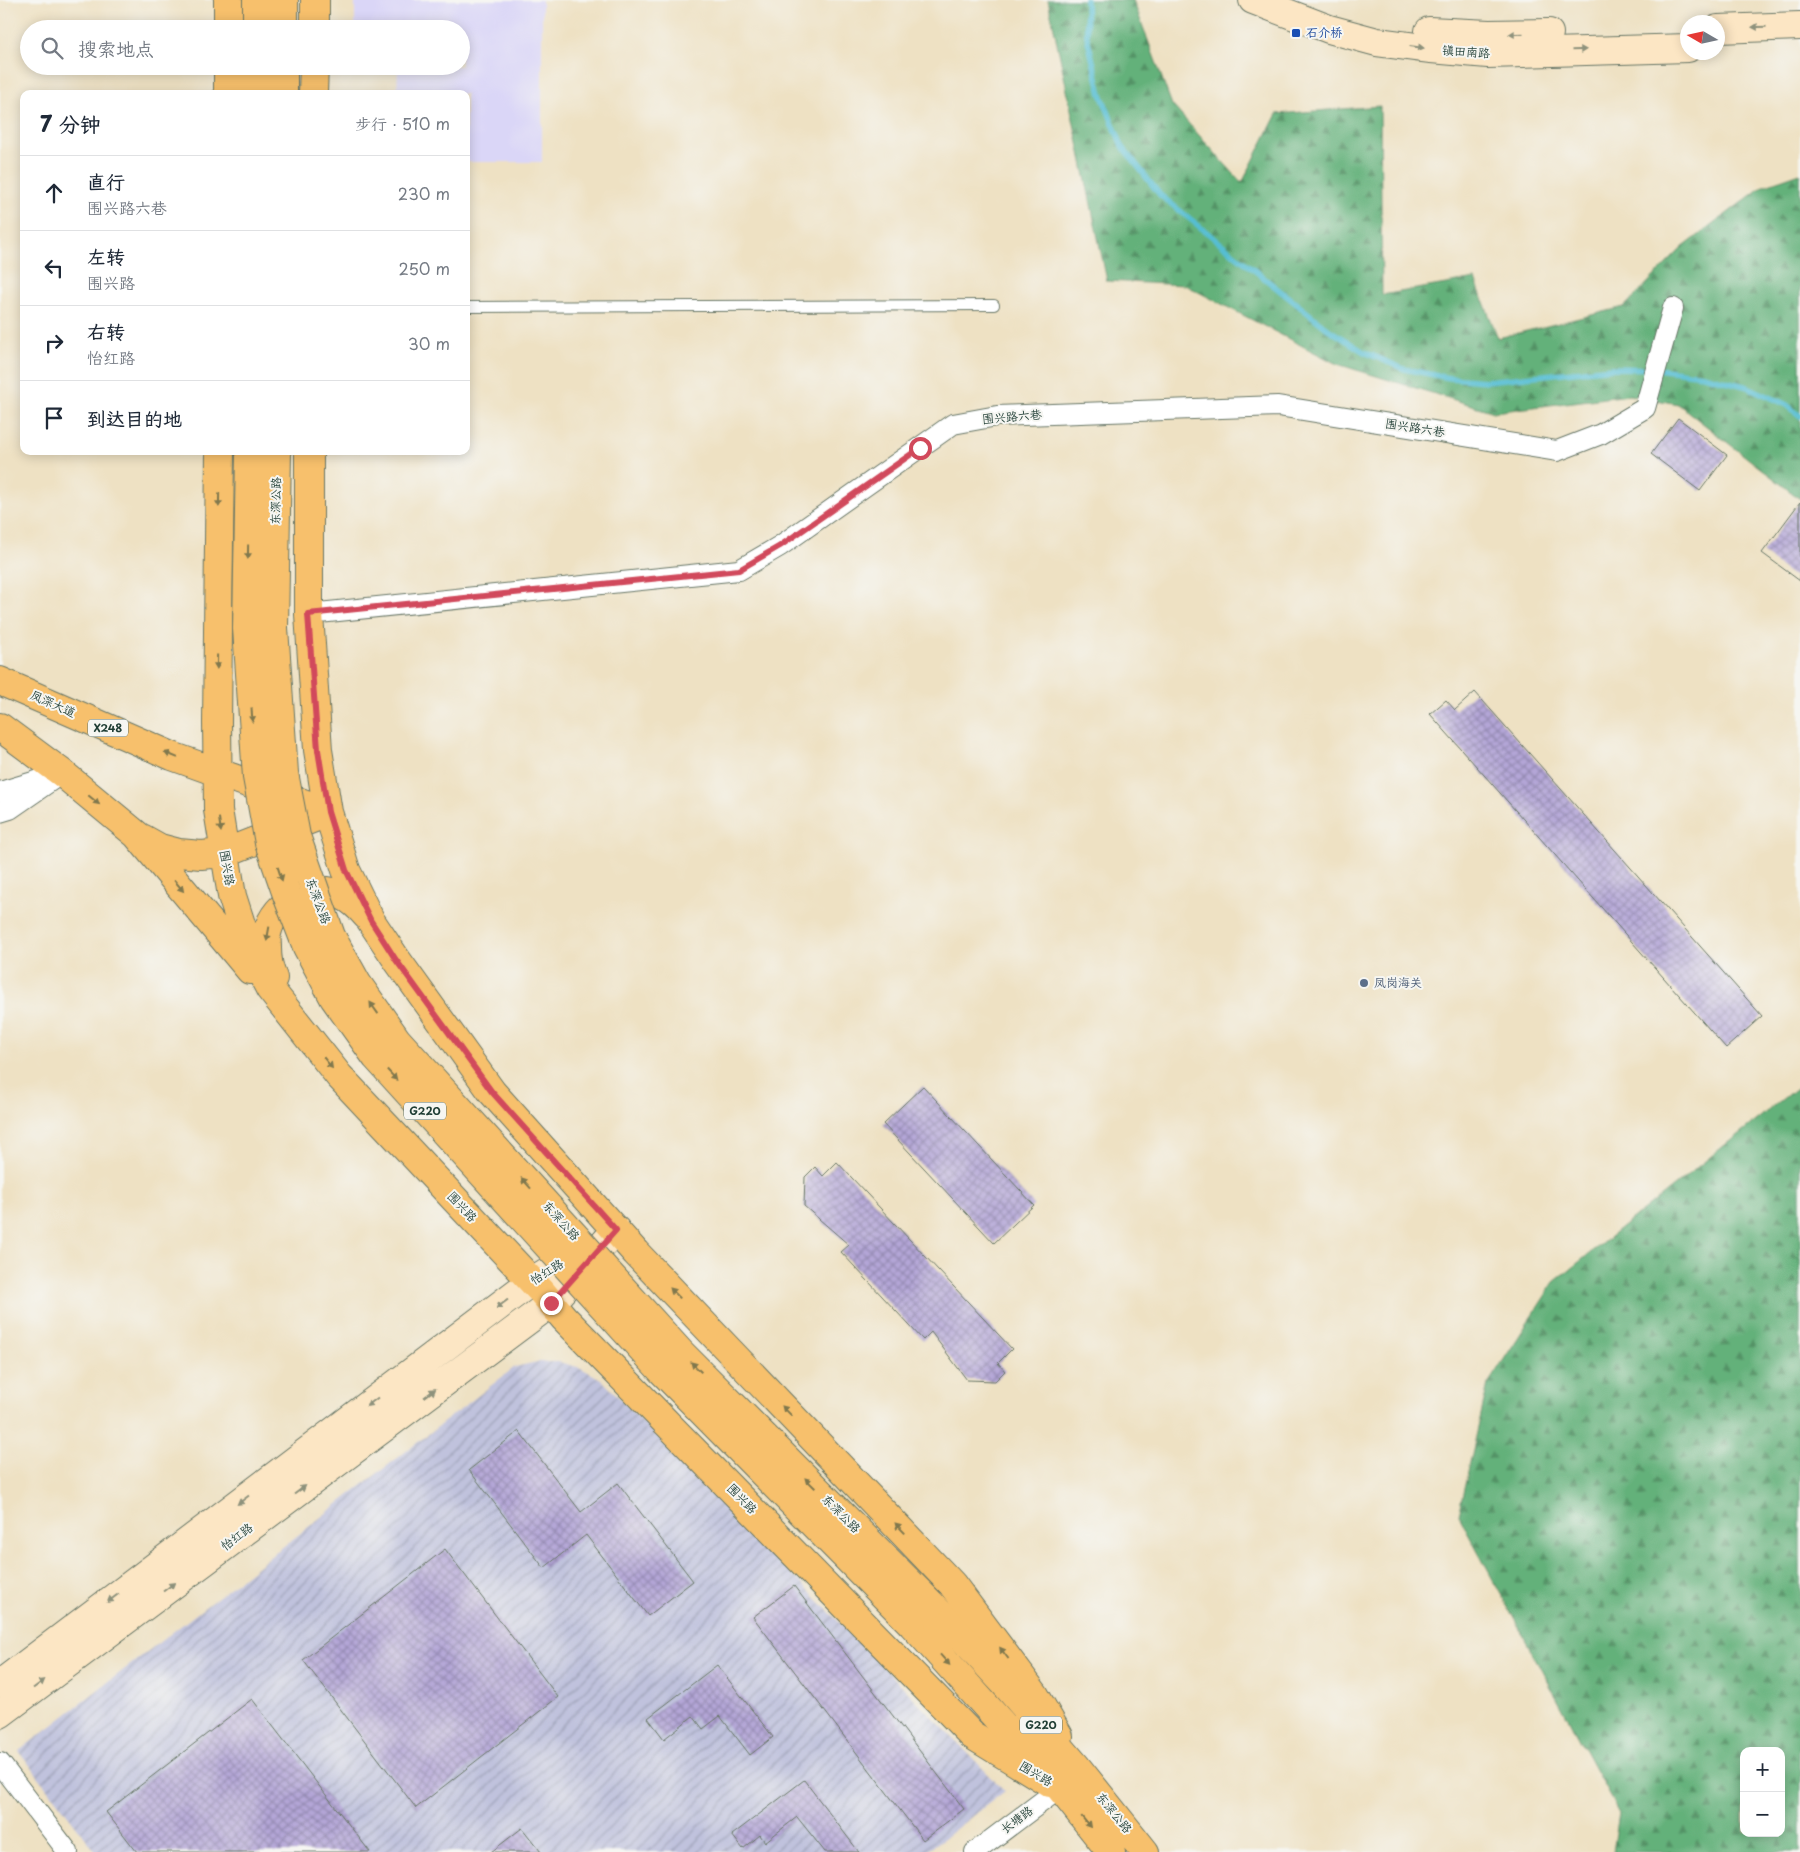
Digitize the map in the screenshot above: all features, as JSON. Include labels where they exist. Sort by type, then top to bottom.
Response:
[{"type":"main road","points":[[228,0],[228,20]]},
{"type":"main road","points":[[256,20],[257,0]]},
{"type":"main road","points":[[284,0],[284,20]]},
{"type":"main road","points":[[315,0],[315,20]]},
{"type":"main road","points":[[228,75],[228,90]]},
{"type":"main road","points":[[256,75],[256,90]]},
{"type":"main road","points":[[283,75],[283,90]]},
{"type":"main road","points":[[313,90],[314,75]]},
{"type":"main road","name":"围兴路","points":[[220,455],[216,772],[218,810],[232,896],[249,949],[270,989],[339,1076],[551,1303],[972,1735],[1060,1788]]},
{"type":"main road","name":"G220","points":[[250,455],[247,629],[257,777],[270,843],[287,895],[307,947],[334,998],[376,1057],[662,1372],[912,1624],[1060,1788],[1111,1852]]},
{"type":"main road","name":"东深公路","points":[[277,455],[274,628],[284,773],[296,836],[312,886],[332,936],[357,983],[397,1040],[681,1353],[931,1604],[1005,1684],[1077,1767],[1145,1852]]},
{"type":"main road","points":[[309,455],[308,614],[318,750],[328,812],[346,870],[371,921],[396,960],[492,1092],[616,1230],[952,1584],[1035,1695],[1077,1767]]},
{"type":"main road","name":"凤深大道","points":[[0,681],[172,756],[216,772]]},
{"type":"main road","points":[[0,727],[62,773],[137,835],[160,848],[179,853],[201,855],[224,853],[328,812]]},
{"type":"main road","name":"X248","points":[[216,772],[328,812]]},
{"type":"main road","points":[[137,835],[301,1030]]},
{"type":"main road","points":[[301,1030],[271,974],[267,955],[267,934],[273,917],[286,902],[304,893],[324,890],[343,895],[359,907],[371,921]]},
{"type":"street","name":"镇田南路","points":[[1253,0],[1329,29],[1377,42],[1430,49],[1488,54],[1680,48]]},
{"type":"street","name":"镇田南路","points":[[1300,0],[1380,25],[1432,31],[1489,34],[1680,29]]},
{"type":"street","points":[[1725,28],[1800,26]]},
{"type":"street","points":[[1725,47],[1800,45]]},
{"type":"street","name":"围兴路六巷","points":[[308,614],[739,570],[780,546],[953,424],[997,416],[1278,406],[1557,451],[1602,434],[1645,408],[1673,308]]},
{"type":"street","points":[[0,792],[62,773]]},
{"type":"street","points":[[0,812],[10,809],[62,773]]},
{"type":"street","name":"怡红路","points":[[0,1684],[532,1281],[616,1230]]},
{"type":"street","name":"怡红路","points":[[0,1714],[551,1303],[616,1230]]},
{"type":"street","points":[[0,1763],[68,1852]]},
{"type":"street","name":"长塘路","points":[[975,1852],[1060,1788]]},
{"type":"lane","points":[[470,307],[994,305]]},
{"type":"shaded area","points":[[355,0],[542,0],[542,162],[470,162],[470,90],[397,90],[398,75],[470,75],[470,20],[355,20]]},
{"type":"shaded area","points":[[537,1362],[559,1362],[581,1368],[601,1379],[1005,1791],[926,1852],[96,1852],[19,1751],[515,1367]]},
{"type":"green space","points":[[1048,0],[1133,0],[1172,105],[1242,183],[1277,114],[1380,106],[1382,295],[1475,279],[1498,338],[1624,307],[1682,248],[1763,186],[1800,173],[1800,499],[1678,404],[1629,395],[1494,412],[1337,364],[1185,285],[1107,281]]},
{"type":"green space","points":[[1800,1085],[1800,1852],[1613,1852],[1619,1813],[1458,1515],[1488,1384],[1554,1282]]},
{"type":"building","points":[[1678,418],[1727,455],[1700,491],[1651,454]]},
{"type":"building","points":[[1800,502],[1800,581],[1762,553]]},
{"type":"building","points":[[1475,692],[1762,1016],[1726,1048],[1430,714],[1446,700],[1455,710]]},
{"type":"building","points":[[923,1086],[1034,1205],[994,1243],[883,1124]]},
{"type":"building","points":[[837,1162],[1012,1349],[998,1363],[1005,1371],[995,1381],[967,1380],[931,1332],[923,1340],[841,1252],[849,1245],[804,1206],[805,1177],[815,1167],[823,1176]]},
{"type":"building","points":[[519,1431],[581,1512],[618,1483],[693,1581],[648,1616],[586,1535],[544,1568],[469,1470]]},
{"type":"building","points":[[445,1549],[558,1697],[416,1808],[303,1660]]},
{"type":"building","points":[[794,1586],[964,1809],[923,1840],[753,1617]]},
{"type":"building","points":[[717,1665],[773,1737],[750,1755],[720,1716],[703,1729],[693,1716],[664,1739],[648,1718]]},
{"type":"building","points":[[252,1699],[370,1852],[137,1852],[106,1812]]},
{"type":"building","points":[[804,1780],[859,1852],[825,1852],[797,1817],[765,1842],[760,1835],[743,1849],[732,1835]]},
{"type":"building","points":[[522,1828],[541,1852],[491,1852]]},
{"type":"waterway","points":[[1086,0],[1087,37],[1101,94],[1122,146],[1160,195],[1328,329],[1364,352],[1404,369],[1450,378],[1486,381],[1613,368],[1657,369],[1703,375],[1748,387],[1787,405],[1800,416]]},
{"type":"place","name":"石介桥","points":[[1296,33]]},
{"type":"place","name":"凤岗海关","points":[[1364,983]]},
{"type":"route","points":[[551,1303],[616,1230],[492,1092],[396,960],[371,921],[346,870],[328,812],[318,750],[308,614],[739,570],[780,546],[920,448]]}]
